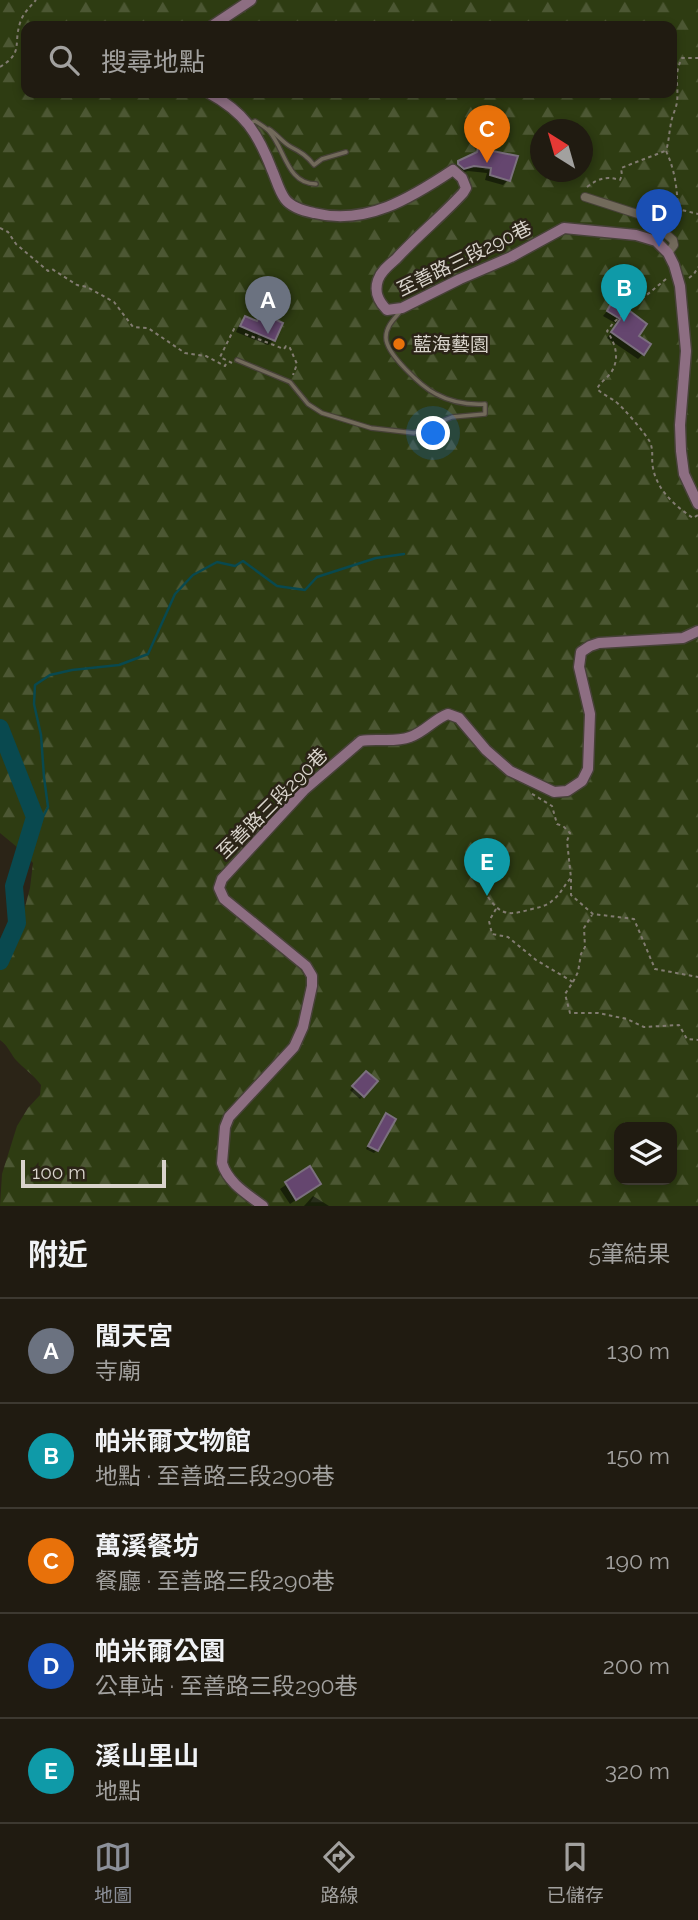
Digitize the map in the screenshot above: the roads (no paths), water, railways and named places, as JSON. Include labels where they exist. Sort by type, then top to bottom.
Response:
[{"type":"street","points":[[220,21],[251,0]]},
{"type":"street","name":"至善路三段290巷","points":[[217,98],[235,110],[260,141],[285,199],[293,206],[317,214],[341,218],[362,215],[391,206],[453,170],[462,178],[466,188],[463,193],[383,271],[377,292],[378,301],[387,310],[402,308],[511,257],[564,228],[646,237],[656,241],[668,253]]},
{"type":"street","points":[[585,197],[647,216],[673,240],[674,245],[668,253],[680,286],[686,351],[680,425],[681,451],[684,474],[698,504]]},
{"type":"street","name":"至善路三段290巷","points":[[263,1206],[237,1187],[223,1168],[225,1127],[229,1117],[294,1047],[303,1027],[312,976],[306,966],[224,899],[219,888],[222,879],[304,790],[360,741],[397,741],[413,737],[448,714],[459,718],[486,750],[510,771],[554,792],[567,791],[582,781],[588,769],[590,714],[579,667],[581,652],[599,643],[683,638],[698,631]]},
{"type":"lane","points":[[248,124],[255,121],[267,128],[290,147],[307,156],[314,165],[322,159],[346,152]]},
{"type":"lane","points":[[267,128],[291,171],[303,183],[316,184]]},
{"type":"lane","points":[[237,360],[290,382],[309,404],[322,413],[371,428],[414,433],[452,417],[485,414],[485,404],[456,402],[432,393],[398,361],[387,345],[386,337],[388,327],[402,308]]},
{"type":"waterway","points":[[24,854],[48,807],[41,735],[34,704],[35,685],[50,675],[119,665],[148,654],[175,594],[193,575],[217,562],[235,566],[243,561],[277,586],[305,590],[317,577],[376,558],[404,554]]},
{"type":"waterway","points":[[0,728],[35,817],[14,886],[17,923],[0,961]]},
{"type":"place","name":"萬溪餐坊","points":[[487,163]]},
{"type":"place","name":"帕米爾公園","points":[[659,247]]},
{"type":"place","name":"帕米爾文物館","points":[[624,322]]},
{"type":"place","name":"閭天宮","points":[[268,334]]},
{"type":"place","name":"藍海藝園","points":[[399,344]]},
{"type":"place","name":"溪山里山","points":[[487,896]]}]
